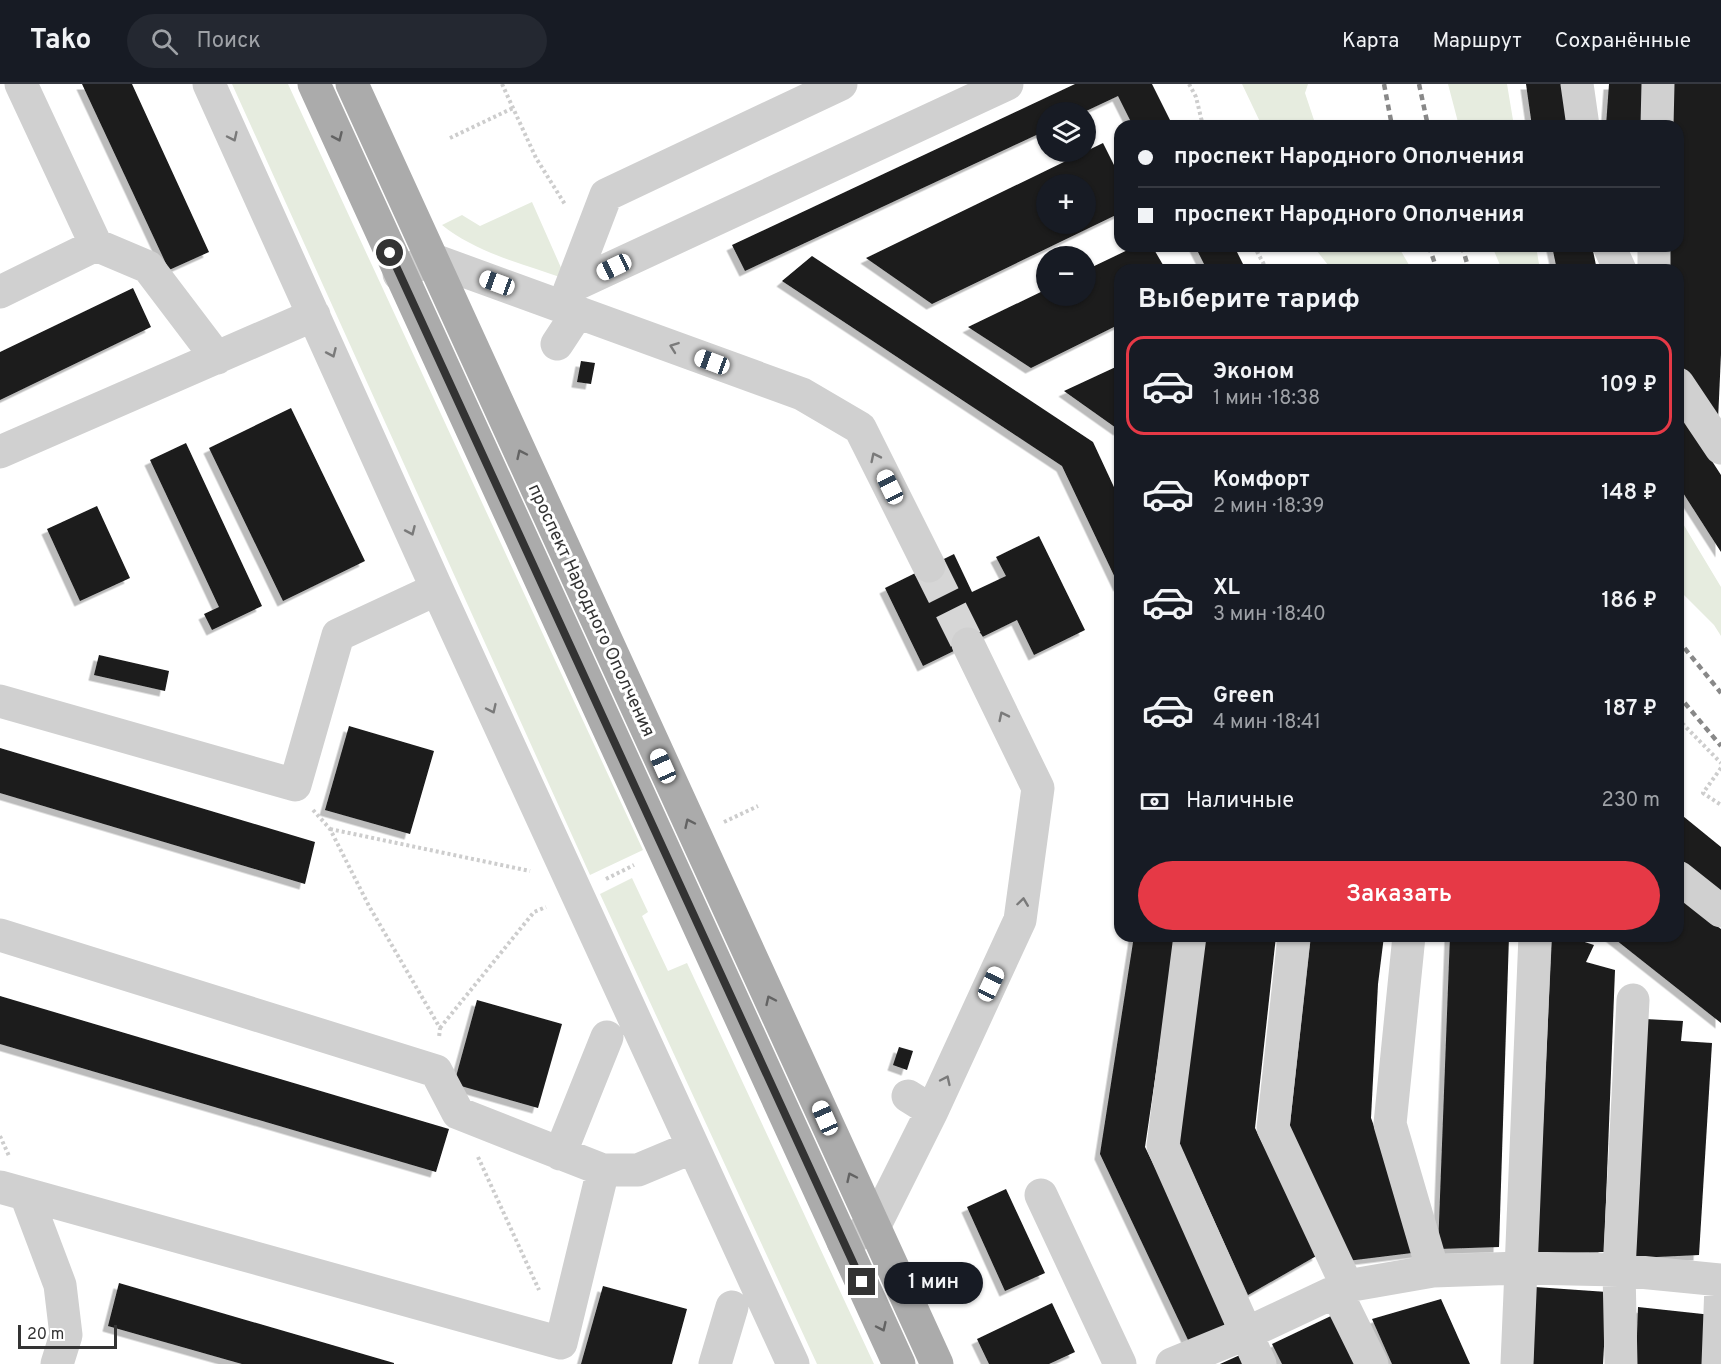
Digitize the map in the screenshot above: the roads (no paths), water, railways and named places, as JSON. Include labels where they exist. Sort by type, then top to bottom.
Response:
[{"type":"main road","name":"проспект Народного Ополчения","points":[[314,84],[899,1364]]},
{"type":"main road","name":"проспект Народного Ополчения","points":[[352,84],[937,1364]]},
{"type":"street","points":[[21,84],[96,245],[147,267],[217,358]]},
{"type":"street","points":[[209,84],[437,589],[793,1364]]},
{"type":"street","points":[[557,344],[588,242],[606,195],[841,84]]},
{"type":"street","points":[[571,302],[973,91],[1007,84]]},
{"type":"street","points":[[1577,84],[1582,120]]},
{"type":"street","points":[[1657,120],[1658,84]]},
{"type":"street","points":[[0,292],[96,245]]},
{"type":"street","points":[[399,274],[431,259],[571,302],[802,394],[860,428],[929,566]]},
{"type":"street","points":[[0,452],[314,315]]},
{"type":"street","points":[[1684,393],[1721,448]]},
{"type":"street","points":[[0,701],[295,785],[338,635],[437,589]]},
{"type":"street","points":[[843,1242],[874,1227],[920,1104],[1020,920],[1038,788],[968,644]]},
{"type":"street","points":[[1684,882],[1721,911]]},
{"type":"street","points":[[0,935],[436,1071],[458,1113],[603,1170],[638,1170],[693,1147]]},
{"type":"street","points":[[1189,942],[1162,1146],[1260,1364]]},
{"type":"street","points":[[1293,942],[1272,1128],[1342,1288],[1372,1364]]},
{"type":"street","points":[[1408,942],[1390,1124],[1432,1271]]},
{"type":"street","points":[[1517,1364],[1535,942]]},
{"type":"street","points":[[1620,1364],[1619,1270],[1633,1000]]},
{"type":"street","points":[[560,1154],[607,1037]]},
{"type":"street","points":[[13,1191],[565,1353],[603,1170]]},
{"type":"street","points":[[13,1191],[60,1285],[66,1335],[57,1364]]},
{"type":"street","points":[[1041,1195],[1120,1364]]},
{"type":"street","points":[[1172,1364],[1245,1334],[1342,1288],[1432,1271],[1520,1268],[1619,1270],[1721,1280]]},
{"type":"street","points":[[1718,1364],[1721,1285]]},
{"type":"street","points":[[715,1364],[732,1307]]},
{"type":"tunnel","points":[[929,566],[968,644]]},
{"type":"railway","points":[[1384,84],[1391,120]]},
{"type":"railway","points":[[1419,84],[1427,120]]},
{"type":"railway","points":[[1431,252],[1435,264]]},
{"type":"railway","points":[[1464,252],[1467,264]]},
{"type":"railway","points":[[1684,647],[1721,693]]},
{"type":"railway","points":[[1684,702],[1721,746]]}]
